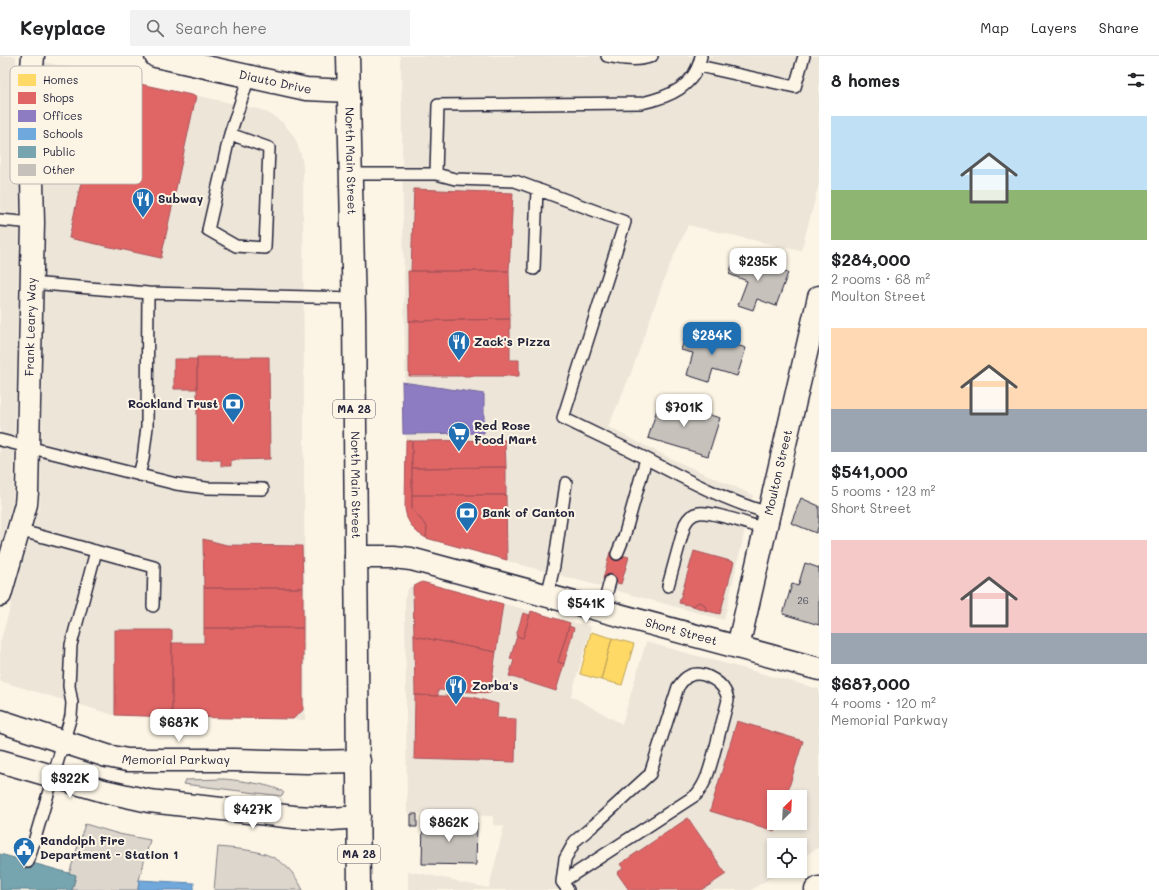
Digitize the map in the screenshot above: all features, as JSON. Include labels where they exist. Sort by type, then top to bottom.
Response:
[{"type":"street","name":"Frank Leary Way","points":[[32,66],[33,56]]},
{"type":"street","name":"Diauto Drive","points":[[156,56],[306,89],[349,91]]},
{"type":"street","name":"North Main Street","points":[[348,56],[354,298],[360,890]]},
{"type":"street","name":"Frank Leary Way","points":[[0,595],[26,504],[33,223],[32,184]]},
{"type":"street","name":"Moulton Street","points":[[738,647],[819,297]]},
{"type":"street","name":"Short Street","points":[[356,557],[394,557],[411,559],[819,669]]},
{"type":"street","name":"Memorial Parkway","points":[[0,721],[108,756],[127,760],[307,762],[359,761]]},
{"type":"street","points":[[0,761],[122,796],[149,801],[294,817],[332,819],[359,817]]},
{"type":"lane","points":[[607,56],[623,60],[639,60],[651,56]]},
{"type":"lane","points":[[436,174],[438,105],[642,103],[661,99],[677,91],[689,81],[700,61],[795,87],[804,56]]},
{"type":"lane","points":[[230,134],[269,148],[265,248],[236,246],[208,230],[230,134],[249,77]]},
{"type":"lane","points":[[352,174],[436,174],[455,179],[515,181],[625,222],[563,418],[676,475],[748,507],[767,521]]},
{"type":"lane","points":[[534,269],[537,190]]},
{"type":"lane","points":[[0,220],[33,223]]},
{"type":"lane","points":[[31,283],[148,293],[354,298]]},
{"type":"lane","points":[[139,475],[143,459],[147,426],[148,293]]},
{"type":"lane","points":[[0,440],[191,487],[263,489]]},
{"type":"lane","points":[[617,554],[624,537],[646,459]]},
{"type":"lane","points":[[546,596],[554,566],[566,483]]},
{"type":"lane","points":[[668,586],[685,524],[687,519],[694,514],[708,513],[767,521]]},
{"type":"lane","points":[[18,530],[154,567],[153,606]]},
{"type":"lane","points":[[28,862],[72,709],[69,686],[71,645],[96,551]]},
{"type":"lane","points":[[602,611],[610,582]]},
{"type":"lane","points":[[695,674],[703,675],[720,684],[726,692],[728,700],[710,767],[705,783],[701,789],[696,795],[565,886],[565,859],[575,840],[594,825],[650,774],[678,687],[683,680],[695,674]]},
{"type":"shaded area","points":[[0,56],[16,56],[16,66],[10,66],[10,184],[19,184],[20,222],[13,500],[0,546]]},
{"type":"shaded area","points":[[401,56],[819,56],[819,184],[801,251],[688,225],[667,271],[631,373],[608,427],[676,461],[753,495],[724,620],[427,539],[415,530],[411,524],[407,505]]},
{"type":"shaded area","points":[[43,62],[61,66],[43,66]]},
{"type":"shaded area","points":[[142,84],[258,109],[270,114],[283,123],[293,135],[302,158],[303,169],[305,720],[114,715],[0,681],[0,643],[40,504],[46,222],[45,184],[142,184]]},
{"type":"shaded area","points":[[423,582],[591,627],[571,696],[622,724],[646,642],[819,689],[819,847],[807,855],[807,838],[767,838],[767,878],[770,878],[751,890],[408,890],[408,871],[489,888],[504,826],[493,825],[493,816],[407,813],[405,598],[410,587]]},
{"type":"shaded area","points":[[224,779],[265,785],[280,790],[284,793],[281,796],[183,784],[185,780]]},
{"type":"shaded area","points":[[85,824],[119,834],[150,840],[139,880],[138,890],[72,890],[76,876],[69,874]]},
{"type":"shaded area","points":[[218,847],[257,852],[278,860],[287,867],[303,890],[214,890]]},
{"type":"building: Homes","points":[[591,632],[612,638],[601,680],[580,674]]},
{"type":"building: Homes","points":[[612,638],[634,644],[622,685],[601,680]]},
{"type":"building: Shops","points":[[142,84],[196,96],[161,258],[69,238],[81,184],[142,184]]},
{"type":"building: Shops","points":[[414,189],[513,193],[509,271],[411,271]]},
{"type":"building: Shops","points":[[408,271],[509,271],[510,319],[409,321]]},
{"type":"building: Shops","points":[[510,319],[510,360],[519,360],[519,376],[409,376],[409,321]]},
{"type":"building: Shops","name":"Rockland Trust","points":[[197,357],[269,357],[270,459],[231,460],[231,466],[221,466],[221,460],[197,460]]},
{"type":"building: Shops","points":[[174,359],[197,359],[197,389],[174,389]]},
{"type":"building: Shops","points":[[406,440],[412,441],[412,509],[427,527],[426,538],[412,527],[407,518],[405,509]]},
{"type":"building: Shops","points":[[505,440],[506,467],[412,468],[412,441]]},
{"type":"building: Shops","points":[[506,467],[506,495],[412,495],[412,468]]},
{"type":"building: Shops","name":"Bank of Canton","points":[[412,495],[506,495],[507,560],[426,538],[427,527],[412,509]]},
{"type":"building: Shops","points":[[203,539],[227,545],[302,546],[303,588],[204,588]]},
{"type":"building: Shops","points":[[694,551],[734,562],[720,614],[707,611],[704,604],[699,602],[693,606],[679,603]]},
{"type":"building: Shops","points":[[610,552],[629,557],[621,584],[603,579]]},
{"type":"building: Shops","points":[[422,582],[503,604],[496,652],[414,636],[413,587]]},
{"type":"building: Shops","points":[[204,588],[303,588],[303,628],[204,628]]},
{"type":"building: Shops","points":[[699,602],[704,604],[707,611],[693,606]]},
{"type":"building: Shops","points":[[531,611],[570,623],[558,662],[564,664],[556,691],[509,676],[514,660],[510,659],[517,636],[523,638]]},
{"type":"building: Shops","points":[[523,613],[530,615],[523,638],[516,636]]},
{"type":"building: Shops","points":[[569,626],[574,628],[564,664],[558,662]]},
{"type":"building: Shops","points":[[204,628],[303,628],[303,710],[293,719],[172,717],[172,643],[204,643]]},
{"type":"building: Shops","points":[[115,630],[172,630],[172,717],[115,715]]},
{"type":"building: Shops","points":[[414,636],[496,652],[490,693],[438,690],[438,696],[415,695]]},
{"type":"building: Shops","points":[[415,695],[472,697],[498,704],[497,718],[516,719],[515,762],[414,759]]},
{"type":"building: Shops","points":[[737,721],[803,741],[788,790],[767,790],[767,829],[710,811]]},
{"type":"building: Shops","points":[[688,818],[726,874],[702,890],[629,890],[617,873],[623,868],[620,864]]},
{"type":"building: Offices","points":[[402,382],[484,394],[484,433],[403,434]]},
{"type":"building: Schools","points":[[139,880],[194,883],[194,890],[138,890]]},
{"type":"building: Public","name":"Randolph Fire Department - Station 1","points":[[0,854],[76,875],[72,890],[0,890]]},
{"type":"building: Other","points":[[736,254],[788,273],[776,306],[757,299],[753,310],[738,305],[747,281],[729,274]]},
{"type":"building: Other","points":[[687,330],[746,348],[737,376],[713,369],[709,382],[687,375],[693,353],[681,350]]},
{"type":"building: Other","points":[[660,400],[720,418],[708,456],[648,438]]},
{"type":"building: Other","points":[[801,498],[819,506],[819,525],[816,533],[791,523]]},
{"type":"building: Other","points":[[805,563],[819,568],[819,625],[783,614],[792,584],[798,586]]},
{"type":"building: Other","points":[[411,814],[417,814],[417,827],[411,827]]},
{"type":"building: Other","points":[[423,821],[477,823],[476,865],[422,864]]},
{"type":"place","name":"Subway","points":[[143,218]]},
{"type":"place","name":"Zack's Pizza","points":[[459,362]]},
{"type":"place","name":"Rockland Trust","points":[[233,424]]},
{"type":"place","name":"Red Rose Food Mart","points":[[459,452]]},
{"type":"place","name":"Bank of Canton","points":[[467,532]]},
{"type":"place","name":"Zorba's","points":[[456,706]]},
{"type":"place","name":"Randolph Fire Department - Station 1","points":[[24,868]]}]
